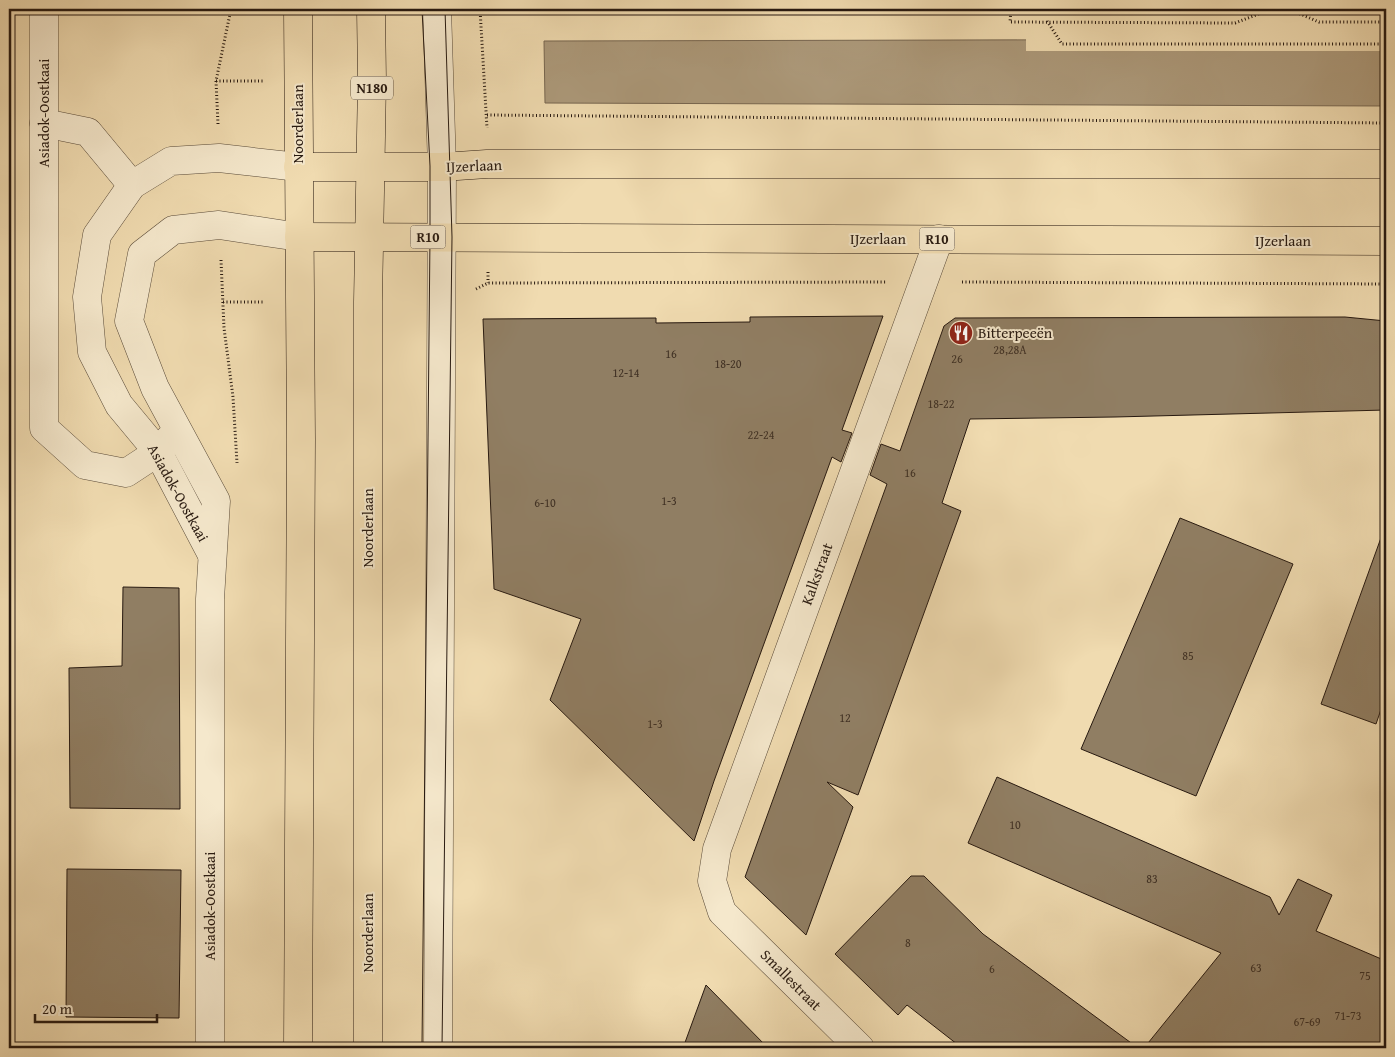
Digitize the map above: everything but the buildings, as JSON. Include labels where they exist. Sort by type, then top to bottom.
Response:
[{"type":"main road","name":"Noorderlaan","points":[[298,9],[301,439],[298,1048]]},
{"type":"main road","name":"Noorderlaan","points":[[368,1048],[371,9]]},
{"type":"main road","name":"IJzerlaan","points":[[298,167],[442,167],[487,164],[1386,164]]},
{"type":"main road","name":"R10","points":[[299,237],[369,237]]},
{"type":"main road","name":"IJzerlaan","points":[[369,237],[1386,241]]},
{"type":"street","name":"Asiadok-Oostkaai","points":[[44,9],[44,428],[85,465],[126,473],[158,452]]},
{"type":"street","points":[[437,9],[442,167],[438,1048]]},
{"type":"street","points":[[44,123],[88,132],[132,186]]},
{"type":"street","name":"Asiadok-Oostkaai","points":[[211,553],[158,452],[119,404],[92,352],[87,297],[97,235],[132,186],[171,161],[219,158],[298,167]]},
{"type":"street","name":"Asiadok-Oostkaai","points":[[210,1048],[210,599],[211,553],[216,501],[154,388],[129,321],[142,254],[173,230],[220,225],[299,237]]},
{"type":"street","name":"Kalkstraat","points":[[722,912],[712,881],[717,849],[939,239]]},
{"type":"street","points":[[158,452],[177,430]]},
{"type":"street","name":"Smallestraat","points":[[722,912],[860,1048]]},
{"type":"path","points":[[216,81],[231,9]]},
{"type":"path","points":[[1011,9],[1010,22],[1235,23],[1260,13],[1298,13],[1319,22],[1386,22]]},
{"type":"path","points":[[1048,21],[1062,44],[1386,44]]},
{"type":"path","points":[[487,115],[1386,123]]},
{"type":"path","points":[[441,301],[450,301],[488,283],[923,281],[1386,284]]},
{"type":"path","points":[[223,302],[299,301]]},
{"type":"shaded area","points":[[1386,39],[1386,106],[545,103],[544,41]]},
{"type":"shaded area","points":[[9,102],[12,1048],[9,1048]]},
{"type":"pier","points":[[1026,37],[1386,37],[1386,51],[1026,51]]},
{"type":"tram line","points":[[422,9],[430,166],[422,1048]]},
{"type":"tram line","points":[[442,1048],[452,237],[445,9]]},
{"type":"place","name":"Bitterpeeën","points":[[961,333]]}]
